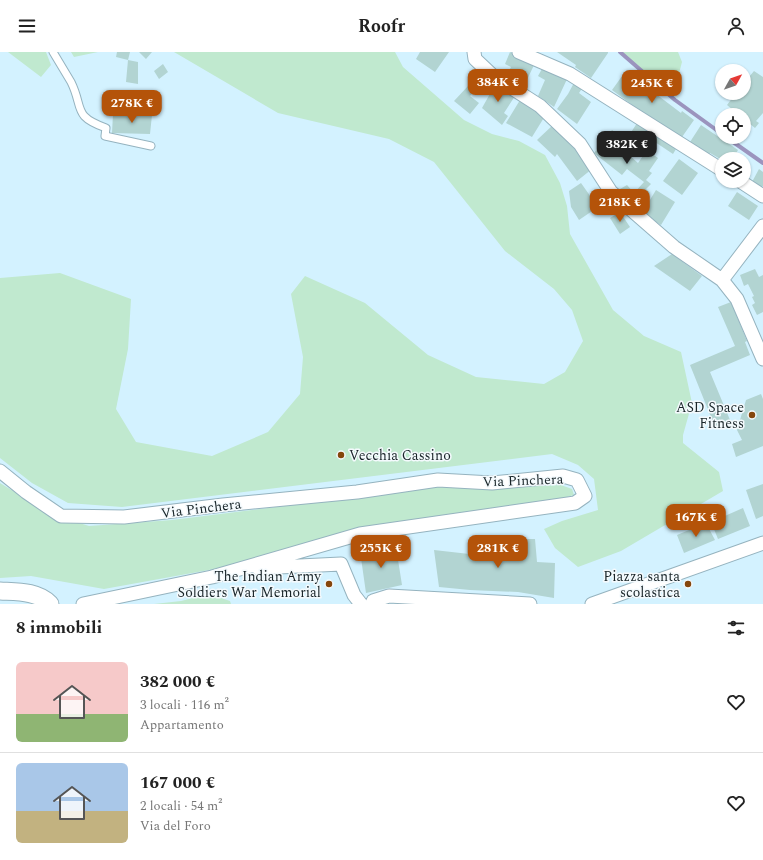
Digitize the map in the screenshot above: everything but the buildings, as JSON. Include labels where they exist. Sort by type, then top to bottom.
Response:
[{"type":"street","points":[[474,52],[475,59],[493,76],[540,106],[580,144],[611,192],[674,247],[722,280],[737,299],[762,351]]},
{"type":"street","points":[[519,52],[570,74],[715,166]]},
{"type":"street","points":[[751,188],[763,196]]},
{"type":"street","points":[[722,280],[763,226]]},
{"type":"street","name":"Via Pinchera","points":[[0,470],[26,492],[61,516],[124,517],[223,505],[357,492],[438,480],[492,482],[563,476],[577,480],[585,496],[575,503],[360,534],[212,577],[83,604]]},
{"type":"street","points":[[592,604],[622,600],[763,543]]},
{"type":"street","points":[[240,568],[340,564],[354,595],[361,604]]},
{"type":"street","points":[[0,591],[25,593],[43,597],[50,604]]},
{"type":"street","points":[[372,604],[373,601],[389,596],[530,604]]},
{"type":"lane","points":[[53,52],[72,83],[82,114],[89,122],[106,128],[105,136],[150,146]]},
{"type":"green space","points":[[8,52],[46,52],[51,65],[41,77]]},
{"type":"green space","points":[[71,52],[98,52],[74,57]]},
{"type":"green space","points":[[174,52],[395,52],[403,67],[464,120],[492,134],[519,141],[545,155],[560,183],[567,206],[570,234],[613,310],[644,336],[681,352],[692,403],[683,435],[683,443],[719,472],[723,491],[621,551],[578,567],[555,548],[544,529],[562,521],[598,510],[594,479],[578,465],[552,454],[122,507],[68,503],[32,483],[0,458],[0,278],[60,273],[131,299],[128,349],[116,409],[136,442],[212,456],[268,432],[300,394],[303,357],[291,294],[305,276],[365,303],[428,355],[476,377],[544,384],[565,372],[583,341],[572,310],[554,289],[505,251],[434,162],[389,139],[278,113]]},
{"type":"green space","points":[[622,52],[678,52],[682,62],[677,81],[663,92]]},
{"type":"green space","points":[[0,483],[51,514],[89,526],[172,520],[453,485],[474,489],[561,485],[572,489],[574,495],[557,500],[346,531],[220,568],[104,589],[31,576],[0,578]]},
{"type":"green space","points":[[209,594],[230,601],[231,604],[154,604],[181,601]]},
{"type":"waterway","points":[[620,52],[675,100],[715,129]]},
{"type":"waterway","points":[[736,144],[763,163]]},
{"type":"place","name":"ASD Space Fitness","points":[[752,415]]},
{"type":"place","name":"Vecchia Cassino","points":[[341,455]]},
{"type":"place","name":"The Indian Army Soldiers War Memorial","points":[[329,584]]},
{"type":"place","name":"Piazza santa scolastica","points":[[688,584]]}]
